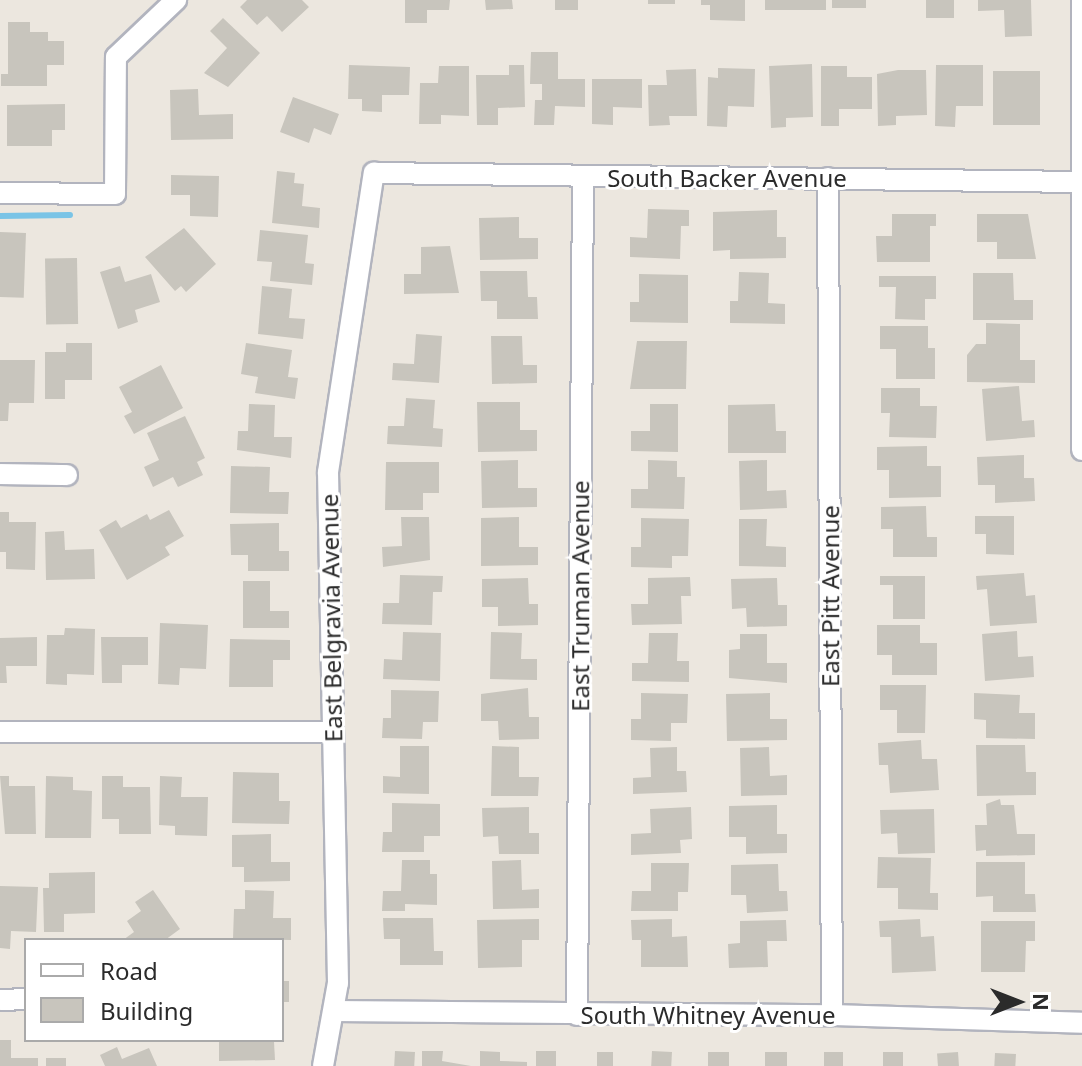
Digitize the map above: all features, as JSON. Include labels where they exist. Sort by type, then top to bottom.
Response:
[{"type":"street","points":[[0,193],[115,194],[116,57],[176,0]]},
{"type":"street","points":[[1082,0],[1082,450]]},
{"type":"street","name":"South Backer Avenue","points":[[374,173],[1081,182]]},
{"type":"street","name":"East Belgravia Avenue","points":[[323,1066],[334,1011],[328,472],[374,173]]},
{"type":"street","name":"East Truman Avenue","points":[[577,1015],[583,178]]},
{"type":"street","name":"East Pitt Avenue","points":[[828,178],[832,1015]]},
{"type":"street","points":[[0,474],[67,475]]},
{"type":"street","points":[[0,732],[332,732]]},
{"type":"street","points":[[0,1000],[24,999]]},
{"type":"street","name":"South Whitney Avenue","points":[[334,1011],[832,1015],[1082,1023]]},
{"type":"building","points":[[247,0],[302,0],[309,7],[282,32],[267,16],[257,25],[240,7]]},
{"type":"building","points":[[405,0],[450,0],[449,10],[427,10],[427,23],[405,23]]},
{"type":"building","points":[[485,0],[512,0],[513,9],[486,10]]},
{"type":"building","points":[[555,0],[578,0],[578,10],[555,10]]},
{"type":"building","points":[[648,0],[675,0],[675,4],[648,4]]},
{"type":"building","points":[[701,0],[745,0],[745,21],[710,20],[710,5],[701,5]]},
{"type":"building","points":[[765,0],[826,0],[826,10],[765,10]]},
{"type":"building","points":[[832,0],[866,0],[866,8],[832,8]]},
{"type":"building","points":[[926,0],[954,0],[954,18],[926,18]]},
{"type":"building","points":[[978,0],[1031,0],[1032,36],[1005,37],[1004,10],[978,11]]},
{"type":"building","points":[[223,18],[260,53],[228,87],[204,73],[227,48],[210,31]]},
{"type":"building","points":[[8,22],[30,22],[30,32],[48,32],[48,41],[64,41],[64,65],[47,65],[47,86],[1,86],[1,74],[8,74]]},
{"type":"building","points":[[531,52],[558,52],[558,79],[585,79],[585,107],[555,106],[554,125],[534,125],[535,100],[542,100],[542,84],[530,84]]},
{"type":"building","points":[[812,64],[813,117],[786,118],[786,127],[771,128],[769,66]]},
{"type":"building","points":[[349,65],[410,67],[409,95],[382,95],[382,112],[362,111],[362,99],[348,99]]},
{"type":"building","points":[[509,65],[524,65],[525,107],[498,108],[498,125],[477,125],[476,75],[509,75]]},
{"type":"building","points":[[936,65],[983,65],[983,106],[956,106],[955,127],[935,126]]},
{"type":"building","points":[[439,66],[469,66],[469,116],[441,115],[441,124],[419,124],[420,83],[438,83]]},
{"type":"building","points":[[821,66],[847,66],[847,77],[872,77],[872,109],[839,109],[839,126],[821,126]]},
{"type":"building","points":[[718,68],[755,69],[754,107],[728,106],[727,127],[707,126],[708,77],[718,78]]},
{"type":"building","points":[[696,69],[697,116],[669,116],[670,125],[649,126],[648,85],[667,85],[666,70]]},
{"type":"building","points":[[926,70],[927,115],[896,116],[896,125],[878,126],[877,74]]},
{"type":"building","points":[[993,71],[1040,71],[1040,125],[993,125]]},
{"type":"building","points":[[592,79],[642,79],[642,108],[613,107],[613,125],[592,124]]},
{"type":"building","points":[[198,89],[199,115],[233,114],[233,139],[171,140],[170,90]]},
{"type":"building","points":[[293,97],[339,114],[331,135],[314,128],[309,143],[280,132]]},
{"type":"building","points":[[65,104],[65,130],[52,130],[52,146],[7,146],[7,105]]},
{"type":"building","points":[[277,171],[295,173],[294,183],[304,184],[302,206],[320,208],[319,228],[272,223]]},
{"type":"building","points":[[171,175],[219,176],[218,217],[190,216],[190,195],[171,195]]},
{"type":"building","points":[[648,209],[689,210],[689,226],[681,226],[680,259],[630,257],[630,237],[647,238]]},
{"type":"building","points":[[777,210],[777,237],[786,237],[786,258],[730,259],[730,250],[713,251],[713,212]]},
{"type":"building","points":[[892,214],[936,214],[936,226],[930,226],[930,262],[877,262],[876,236],[892,236]]},
{"type":"building","points":[[977,214],[1028,214],[1036,259],[997,259],[997,242],[977,242]]},
{"type":"building","points":[[519,217],[519,238],[538,238],[538,259],[480,260],[479,218]]},
{"type":"building","points":[[184,228],[216,264],[186,292],[181,286],[175,291],[145,257]]},
{"type":"building","points":[[260,230],[308,235],[305,263],[314,264],[312,285],[270,281],[272,262],[257,261]]},
{"type":"building","points":[[0,232],[26,233],[24,298],[0,297]]},
{"type":"building","points":[[450,246],[459,293],[404,294],[404,274],[421,274],[421,247]]},
{"type":"building","points":[[77,258],[78,324],[46,325],[45,259]]},
{"type":"building","points":[[120,266],[125,282],[151,274],[160,302],[135,310],[138,322],[118,329],[100,272]]},
{"type":"building","points":[[480,271],[527,271],[528,297],[537,297],[538,319],[497,319],[497,301],[481,301]]},
{"type":"building","points":[[739,272],[769,273],[768,303],[785,304],[785,324],[730,323],[730,301],[738,301]]},
{"type":"building","points":[[973,273],[1013,273],[1014,300],[1033,300],[1033,320],[973,320]]},
{"type":"building","points":[[639,274],[688,275],[688,323],[630,322],[630,302],[639,302]]},
{"type":"building","points":[[879,276],[936,276],[936,299],[925,299],[925,320],[895,319],[896,287],[879,287]]},
{"type":"building","points":[[262,286],[292,289],[289,318],[305,319],[303,339],[258,334]]},
{"type":"building","points":[[986,323],[1020,324],[1020,360],[1035,360],[1035,383],[967,382],[967,355],[976,344],[986,344]]},
{"type":"building","points":[[880,326],[928,326],[928,348],[935,348],[935,379],[896,379],[896,349],[880,349]]},
{"type":"building","points":[[416,334],[442,336],[439,383],[392,380],[393,363],[414,364]]},
{"type":"building","points":[[491,336],[522,336],[523,365],[537,365],[537,383],[492,384]]},
{"type":"building","points":[[637,341],[687,341],[686,389],[630,389]]},
{"type":"building","points":[[66,343],[92,343],[92,380],[65,380],[65,399],[45,399],[45,352],[66,352]]},
{"type":"building","points":[[246,343],[292,350],[288,377],[298,378],[295,399],[255,393],[258,377],[241,374]]},
{"type":"building","points":[[0,360],[35,360],[34,403],[9,403],[8,421],[0,421]]},
{"type":"building","points":[[161,365],[183,408],[134,434],[124,416],[132,412],[119,387]]},
{"type":"building","points":[[1019,386],[1022,421],[1034,420],[1035,437],[986,441],[982,389]]},
{"type":"building","points":[[881,388],[920,388],[920,406],[937,406],[936,438],[889,437],[890,413],[881,413]]},
{"type":"building","points":[[406,398],[435,400],[433,428],[443,429],[442,447],[387,444],[388,426],[404,426]]},
{"type":"building","points":[[477,402],[520,402],[520,430],[537,430],[537,451],[478,452]]},
{"type":"building","points":[[249,404],[275,405],[274,437],[292,437],[291,458],[237,450],[238,431],[248,431]]},
{"type":"building","points":[[650,404],[678,404],[678,452],[631,451],[631,431],[650,431]]},
{"type":"building","points":[[775,404],[776,431],[786,431],[786,453],[728,453],[728,405]]},
{"type":"building","points":[[185,416],[205,458],[197,462],[203,475],[178,487],[173,477],[153,487],[144,467],[159,460],[147,433]]},
{"type":"building","points":[[927,446],[927,466],[941,466],[941,497],[889,498],[889,470],[877,470],[877,447]]},
{"type":"building","points":[[1024,455],[1024,478],[1034,478],[1035,501],[995,503],[995,485],[978,485],[977,457]]},
{"type":"building","points":[[518,460],[518,488],[537,488],[537,507],[482,508],[481,461]]},
{"type":"building","points":[[648,460],[677,461],[677,477],[685,477],[684,509],[631,508],[631,489],[648,489]]},
{"type":"building","points":[[767,460],[767,491],[786,490],[787,508],[740,510],[739,461]]},
{"type":"building","points":[[386,462],[439,462],[439,493],[423,493],[423,510],[385,510]]},
{"type":"building","points":[[231,466],[270,467],[269,492],[289,492],[288,514],[230,513]]},
{"type":"building","points":[[926,506],[927,537],[937,537],[937,557],[893,557],[893,529],[881,529],[881,507]]},
{"type":"building","points":[[169,510],[184,536],[165,547],[170,555],[127,580],[99,530],[116,520],[121,528],[147,514],[150,520]]},
{"type":"building","points":[[0,512],[9,512],[9,522],[36,522],[35,570],[6,569],[6,552],[0,552]]},
{"type":"building","points":[[975,516],[1014,516],[1014,555],[986,554],[986,534],[975,534]]},
{"type":"building","points":[[401,517],[429,517],[430,560],[383,567],[382,547],[402,546]]},
{"type":"building","points":[[519,517],[519,547],[538,547],[538,565],[481,566],[481,518]]},
{"type":"building","points":[[641,518],[689,519],[688,556],[672,556],[672,568],[631,567],[631,547],[641,547]]},
{"type":"building","points":[[739,519],[767,519],[766,546],[786,547],[786,567],[739,566]]},
{"type":"building","points":[[279,523],[279,551],[289,551],[289,571],[248,571],[248,555],[231,555],[230,524]]},
{"type":"building","points":[[64,531],[65,550],[94,549],[95,579],[46,580],[45,532]]},
{"type":"building","points":[[1024,573],[1026,596],[1035,595],[1037,623],[990,626],[987,589],[977,590],[976,576]]},
{"type":"building","points":[[400,575],[443,576],[442,592],[433,592],[432,625],[382,624],[383,603],[399,603]]},
{"type":"building","points":[[880,576],[925,576],[925,619],[893,619],[893,585],[880,585]]},
{"type":"building","points":[[690,577],[691,596],[681,596],[682,624],[632,625],[631,604],[648,604],[648,578]]},
{"type":"building","points":[[528,578],[529,604],[538,604],[538,625],[498,626],[498,607],[482,607],[482,579]]},
{"type":"building","points":[[777,578],[778,605],[787,605],[787,626],[747,627],[746,608],[732,609],[731,579]]},
{"type":"building","points":[[243,581],[270,581],[270,611],[289,611],[289,628],[243,628]]},
{"type":"building","points":[[160,623],[208,625],[206,669],[180,668],[179,685],[158,684]]},
{"type":"building","points":[[877,625],[920,625],[920,643],[937,643],[937,675],[892,675],[892,655],[877,655]]},
{"type":"building","points":[[65,628],[95,629],[94,675],[67,674],[67,685],[46,684],[47,635],[64,635]]},
{"type":"building","points":[[1017,631],[1018,657],[1033,656],[1034,677],[985,681],[982,634]]},
{"type":"building","points":[[403,632],[441,633],[440,681],[383,679],[384,659],[402,660]]},
{"type":"building","points":[[491,632],[522,633],[521,659],[537,659],[537,680],[490,679]]},
{"type":"building","points":[[649,633],[678,633],[677,661],[689,661],[689,682],[632,681],[632,663],[648,663]]},
{"type":"building","points":[[740,634],[767,634],[767,663],[787,663],[787,683],[729,678],[729,650],[740,649]]},
{"type":"building","points":[[37,637],[37,666],[6,666],[7,683],[0,683],[0,638]]},
{"type":"building","points":[[101,637],[148,637],[148,665],[122,665],[122,683],[102,683]]},
{"type":"building","points":[[230,639],[290,640],[290,660],[273,660],[273,687],[229,687]]},
{"type":"building","points":[[880,685],[926,685],[925,733],[897,733],[897,710],[880,710]]},
{"type":"building","points":[[528,688],[529,717],[539,717],[539,739],[499,740],[498,721],[481,721],[481,694]]},
{"type":"building","points":[[391,690],[439,691],[438,722],[423,722],[422,739],[382,738],[383,718],[391,718]]},
{"type":"building","points":[[641,693],[688,694],[687,723],[671,723],[671,741],[631,740],[631,719],[641,719]]},
{"type":"building","points":[[770,693],[770,719],[787,719],[787,740],[727,741],[726,694]]},
{"type":"building","points":[[974,693],[1020,695],[1019,713],[1035,713],[1035,739],[986,738],[986,720],[974,719]]},
{"type":"building","points":[[921,740],[922,759],[937,759],[939,790],[890,793],[888,765],[879,765],[878,743]]},
{"type":"building","points":[[976,745],[1025,745],[1026,772],[1036,772],[1036,795],[977,796]]},
{"type":"building","points":[[400,746],[429,746],[429,794],[383,793],[383,776],[400,777]]},
{"type":"building","points":[[492,746],[519,747],[519,777],[539,777],[538,796],[491,796]]},
{"type":"building","points":[[677,747],[677,771],[686,771],[687,792],[633,794],[633,778],[651,777],[650,748]]},
{"type":"building","points":[[769,747],[770,776],[787,775],[787,795],[741,796],[740,748]]},
{"type":"building","points":[[233,772],[279,773],[279,801],[290,801],[289,824],[232,823]]},
{"type":"building","points":[[0,776],[9,776],[9,786],[35,786],[36,834],[5,834]]},
{"type":"building","points":[[46,776],[73,777],[73,790],[92,791],[91,838],[45,838]]},
{"type":"building","points":[[102,776],[123,776],[123,787],[150,787],[151,834],[119,834],[119,819],[102,819]]},
{"type":"building","points":[[160,776],[182,777],[181,797],[208,797],[207,836],[175,835],[175,826],[159,825]]},
{"type":"building","points":[[1000,799],[1001,805],[1014,805],[1017,834],[1035,834],[1035,855],[986,856],[986,850],[976,851],[975,825],[987,825],[986,804]]},
{"type":"building","points":[[392,803],[440,804],[440,836],[424,836],[424,852],[382,852],[383,832],[392,832]]},
{"type":"building","points":[[777,805],[777,834],[787,834],[787,853],[746,854],[746,837],[729,837],[729,806]]},
{"type":"building","points":[[529,807],[529,833],[539,833],[539,854],[499,854],[498,836],[483,837],[482,808]]},
{"type":"building","points":[[691,807],[692,839],[680,840],[681,853],[631,855],[631,834],[651,833],[650,809]]},
{"type":"building","points":[[934,809],[935,853],[898,854],[897,833],[881,834],[880,810]]},
{"type":"building","points":[[271,834],[271,862],[290,862],[290,881],[244,882],[244,867],[232,867],[232,835]]},
{"type":"building","points":[[878,857],[931,858],[930,893],[938,893],[938,910],[898,909],[898,888],[877,888]]},
{"type":"building","points":[[402,860],[430,860],[430,874],[437,874],[437,905],[405,904],[405,911],[382,911],[383,891],[401,891]]},
{"type":"building","points":[[521,860],[522,890],[539,889],[539,908],[493,909],[492,861]]},
{"type":"building","points":[[976,862],[1025,862],[1025,894],[1035,894],[1036,912],[993,912],[993,896],[976,897]]},
{"type":"building","points":[[651,863],[689,863],[688,892],[678,892],[678,911],[631,911],[632,891],[651,891]]},
{"type":"building","points":[[778,864],[779,891],[787,891],[788,911],[747,913],[746,895],[731,895],[731,865]]},
{"type":"building","points":[[95,872],[95,913],[64,914],[64,932],[44,932],[43,888],[49,888],[49,873]]},
{"type":"building","points":[[0,886],[38,887],[36,932],[11,931],[10,949],[0,948]]},
{"type":"building","points":[[153,890],[180,929],[168,938],[126,938],[134,932],[127,921],[141,911],[135,902]]},
{"type":"building","points":[[245,890],[274,891],[273,918],[291,918],[291,940],[233,938],[234,909],[245,909]]},
{"type":"building","points":[[383,918],[433,918],[434,951],[443,951],[443,965],[400,965],[400,939],[384,939]]},
{"type":"building","points":[[539,919],[539,940],[522,940],[522,967],[478,968],[477,920]]},
{"type":"building","points":[[672,919],[672,937],[687,936],[688,967],[641,967],[641,940],[632,940],[631,920]]},
{"type":"building","points":[[920,919],[921,937],[934,936],[936,971],[892,973],[891,937],[880,937],[879,921]]},
{"type":"building","points":[[786,920],[787,941],[767,941],[768,967],[729,968],[728,944],[740,943],[740,921]]},
{"type":"building","points":[[981,921],[1035,921],[1035,941],[1026,941],[1025,972],[981,972]]},
{"type":"building","points":[[284,981],[289,981],[289,1002],[284,1002]]},
{"type":"building","points":[[0,1040],[11,1040],[11,1058],[38,1058],[38,1066],[0,1066]]},
{"type":"building","points":[[219,1042],[274,1042],[275,1060],[219,1061]]},
{"type":"building","points":[[117,1047],[122,1059],[149,1048],[157,1066],[105,1066],[100,1055]]},
{"type":"building","points":[[395,1051],[415,1052],[414,1066],[394,1066]]},
{"type":"building","points":[[422,1051],[443,1051],[442,1061],[471,1066],[422,1066]]},
{"type":"building","points":[[480,1051],[500,1052],[500,1061],[527,1062],[527,1066],[480,1066]]},
{"type":"building","points":[[536,1051],[556,1051],[556,1066],[536,1066]]},
{"type":"building","points":[[652,1051],[672,1052],[671,1066],[651,1066]]},
{"type":"building","points":[[597,1052],[613,1052],[613,1066],[597,1066]]},
{"type":"building","points":[[708,1052],[729,1052],[729,1066],[708,1066]]},
{"type":"building","points":[[765,1052],[787,1052],[787,1066],[765,1066]]},
{"type":"building","points":[[824,1052],[843,1052],[843,1066],[824,1066]]},
{"type":"building","points":[[883,1052],[903,1052],[903,1066],[883,1066]]},
{"type":"building","points":[[958,1052],[959,1066],[938,1066],[937,1053]]},
{"type":"building","points":[[995,1053],[1016,1054],[1015,1066],[994,1066]]},
{"type":"building","points":[[46,1058],[66,1058],[66,1066],[46,1066]]},
{"type":"waterway","points":[[0,216],[70,215]]}]
